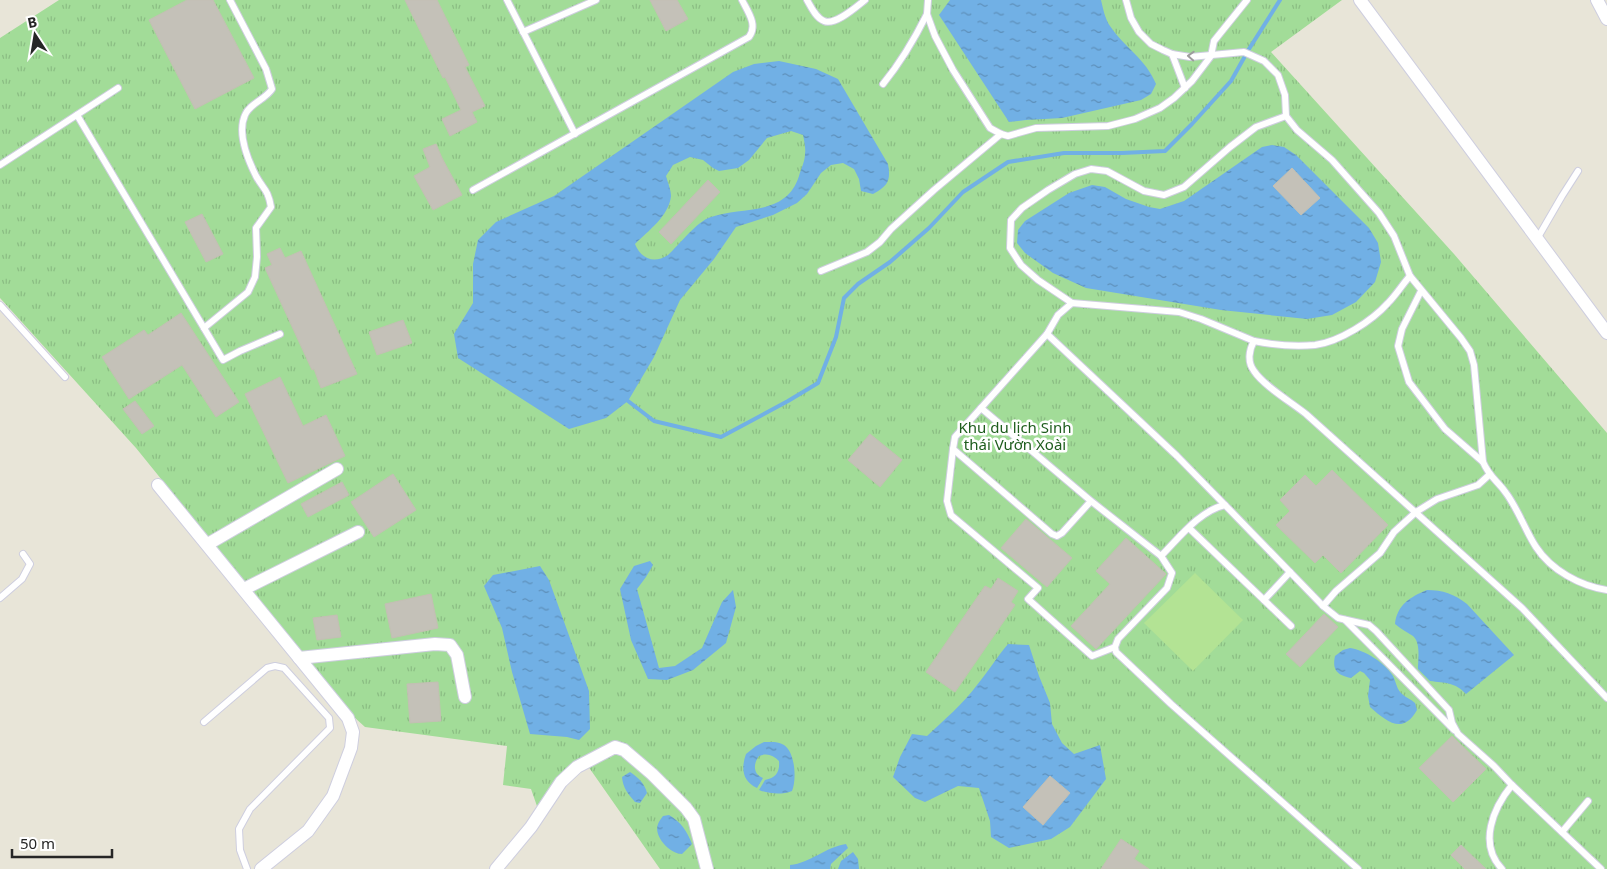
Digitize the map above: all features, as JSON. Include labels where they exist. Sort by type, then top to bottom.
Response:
[{"type":"street","points":[[1360,0],[1607,333]]},
{"type":"street","points":[[1597,0],[1607,19]]},
{"type":"street","points":[[208,544],[336,468]]},
{"type":"street","points":[[158,485],[348,718],[353,732],[351,748],[333,796],[308,830],[261,869]]},
{"type":"street","points":[[244,590],[358,532]]},
{"type":"street","points":[[299,658],[435,644],[450,645],[457,655],[465,697]]},
{"type":"street","points":[[496,869],[531,827],[561,782],[577,767],[615,747],[624,750],[652,774],[686,808],[694,819],[707,869]]},
{"type":"lane","points":[[204,328],[248,292],[255,277],[257,257],[256,228],[271,207],[269,194],[256,176],[246,152],[243,122],[245,114],[254,104],[268,96],[272,89],[266,69],[230,0]]},
{"type":"lane","points":[[507,0],[575,134]]},
{"type":"lane","points":[[523,32],[596,0]]},
{"type":"lane","points":[[473,190],[749,37],[753,32],[753,24],[742,0]]},
{"type":"lane","points":[[807,0],[823,21],[830,22],[844,16],[865,0]]},
{"type":"lane","points":[[883,84],[902,60],[915,39],[927,14],[928,0]]},
{"type":"lane","points":[[1126,0],[1131,18],[1139,32],[1151,44],[1172,54],[1190,57],[1244,52],[1264,61],[1278,75],[1285,95],[1286,116],[1297,130],[1332,160],[1379,213],[1394,236],[1410,276],[1470,351],[1474,366],[1483,462],[1488,475],[1505,492],[1536,547],[1550,562],[1569,577],[1595,588],[1607,590]]},
{"type":"lane","points":[[927,14],[935,36],[952,70],[990,128],[1008,136],[1036,128],[1108,126],[1135,119],[1160,108],[1192,81],[1211,56],[1214,41],[1247,0]]},
{"type":"lane","points":[[1172,54],[1185,88]]},
{"type":"lane","points":[[0,165],[118,88]]},
{"type":"lane","points":[[77,115],[223,360],[280,334]]},
{"type":"lane","points":[[1286,116],[1256,127],[1230,146],[1184,188],[1164,195],[1144,191],[1107,171],[1091,169],[1075,174],[1022,208],[1011,220],[1010,248],[1021,265],[1038,280],[1072,303],[1179,312],[1254,341],[1273,345],[1316,345],[1360,327],[1387,304],[1410,276]]},
{"type":"lane","points":[[821,271],[867,252],[934,190],[1001,134]]},
{"type":"lane","points":[[1537,239],[1578,170]]},
{"type":"lane","points":[[1421,291],[1402,329],[1398,346],[1409,382],[1445,429],[1483,462]]},
{"type":"lane","points":[[1072,303],[1058,315],[1047,334],[955,437],[947,501],[951,515],[1038,588],[1028,598],[1092,656],[1116,647]]},
{"type":"lane","points":[[0,305],[65,377]]},
{"type":"lane","points":[[1047,334],[1178,456],[1323,606],[1338,618],[1369,625],[1376,631],[1449,710],[1452,723],[1458,734]]},
{"type":"lane","points":[[1254,341],[1250,348],[1249,356],[1253,370],[1271,387],[1306,414],[1522,608],[1607,698]]},
{"type":"lane","points":[[981,408],[1091,501],[1161,556],[1172,573],[1168,588],[1118,639],[1116,652],[1171,704],[1358,869]]},
{"type":"lane","points":[[953,449],[1052,534],[1057,536],[1091,501]]},
{"type":"lane","points":[[1323,606],[1336,591],[1380,553],[1394,532],[1416,512],[1437,499],[1478,485],[1488,475]]},
{"type":"lane","points":[[1161,556],[1197,520],[1217,507],[1225,505]]},
{"type":"lane","points":[[1189,528],[1291,626]]},
{"type":"lane","points":[[0,598],[22,578],[30,564],[23,554]]},
{"type":"lane","points":[[1264,600],[1290,572]]},
{"type":"lane","points":[[1344,619],[1458,734],[1601,869]]},
{"type":"lane","points":[[204,722],[267,668],[275,666],[284,668],[330,718],[330,728],[250,809],[239,829],[240,850],[247,869]]},
{"type":"lane","points":[[1502,869],[1492,855],[1490,824],[1498,804],[1512,785]]},
{"type":"lane","points":[[1562,832],[1588,801]]},
{"type":"green space","name":"Khu du lịch Sinh thái Vườn Xoài","points":[[59,0],[1342,0],[1271,52],[1454,254],[1607,433],[1607,869],[660,869],[583,759],[538,809],[531,789],[503,785],[507,746],[365,727],[354,717],[136,448],[0,298],[0,38]]},
{"type":"green space","points":[[1195,573],[1243,620],[1193,671],[1144,623]]},
{"type":"water","points":[[950,0],[1101,0],[1105,17],[1110,26],[1147,67],[1156,84],[1151,94],[1141,100],[1062,118],[1009,122],[939,15]]},
{"type":"water","points":[[779,61],[816,69],[838,79],[888,164],[889,179],[885,185],[873,194],[861,191],[859,179],[854,169],[843,163],[831,165],[821,173],[807,194],[797,203],[773,215],[736,227],[714,259],[680,300],[654,357],[628,401],[606,418],[569,429],[458,358],[454,334],[473,303],[473,264],[478,240],[496,222],[554,196],[733,72],[754,64]],"holes":[[[791,131],[803,135],[804,162],[793,189],[784,198],[762,208],[723,214],[706,219],[663,258],[648,258],[638,249],[635,244],[662,217],[669,203],[671,194],[666,176],[673,165],[690,157],[703,160],[719,171],[738,168],[749,160],[767,138]]]},
{"type":"water","points":[[1272,145],[1284,147],[1296,155],[1369,228],[1378,243],[1381,262],[1375,282],[1356,302],[1332,315],[1307,319],[1221,310],[1086,288],[1053,273],[1025,253],[1017,243],[1018,230],[1025,221],[1069,193],[1092,185],[1105,187],[1126,199],[1160,209],[1184,201],[1262,147]]},
{"type":"water","points":[[650,561],[653,565],[637,589],[659,668],[675,666],[702,648],[722,602],[733,590],[736,607],[726,643],[693,670],[667,680],[648,679],[631,640],[620,589],[634,566]]},
{"type":"water","points":[[540,566],[549,580],[589,691],[590,729],[579,740],[567,737],[530,734],[512,672],[502,628],[484,586],[493,575]]},
{"type":"water","points":[[1427,590],[1448,593],[1467,604],[1514,655],[1466,694],[1454,685],[1430,681],[1418,669],[1416,639],[1395,624],[1398,612],[1405,602]]},
{"type":"water","points":[[1008,644],[1029,645],[1050,703],[1052,724],[1062,743],[1074,754],[1100,745],[1106,779],[1070,827],[1051,839],[1009,848],[991,837],[990,821],[979,788],[958,786],[925,802],[915,798],[893,777],[900,757],[912,734],[927,736],[947,718],[972,692]]},
{"type":"water","points":[[1350,648],[1368,654],[1389,671],[1400,692],[1415,703],[1417,710],[1412,718],[1400,724],[1389,721],[1370,707],[1368,696],[1370,680],[1364,673],[1360,671],[1351,678],[1337,671],[1334,665],[1335,656],[1343,650]]},
{"type":"water","points":[[764,742],[782,744],[791,753],[795,773],[792,791],[776,794],[759,790],[765,780],[775,776],[779,768],[779,761],[770,755],[759,756],[756,762],[757,774],[763,778],[757,788],[748,782],[743,769],[746,754]]},
{"type":"water","points":[[630,772],[641,781],[647,793],[640,803],[635,802],[623,784],[622,777]]},
{"type":"water","points":[[669,815],[683,827],[692,844],[682,854],[668,848],[658,834],[659,822],[663,816]]},
{"type":"water","points":[[846,844],[848,848],[831,864],[830,869],[790,869],[790,865],[798,864],[831,848]]},
{"type":"water","points":[[853,852],[858,859],[859,869],[838,869],[841,861]]},
{"type":"building","points":[[187,0],[213,0],[254,78],[195,109],[149,20]]},
{"type":"building","points":[[405,0],[437,0],[469,65],[465,67],[485,106],[472,112],[477,122],[450,136],[442,119],[461,110],[445,77],[443,78]]},
{"type":"building","points":[[650,0],[677,0],[688,19],[666,31]]},
{"type":"building","points":[[436,144],[462,195],[433,210],[414,176],[430,167],[423,149]]},
{"type":"building","points":[[1292,168],[1320,198],[1301,215],[1273,186]]},
{"type":"building","points":[[708,180],[720,192],[671,244],[659,232]]},
{"type":"building","points":[[202,214],[223,254],[206,262],[185,222]]},
{"type":"building","points":[[280,248],[285,258],[301,251],[357,374],[321,388],[314,369],[312,370],[265,268],[272,265],[267,254]]},
{"type":"building","points":[[181,313],[239,402],[216,417],[182,365],[129,399],[102,357],[144,330],[148,335]]},
{"type":"building","points":[[403,320],[412,343],[377,355],[369,332]]},
{"type":"building","points":[[280,377],[303,426],[326,415],[345,456],[288,483],[245,394]]},
{"type":"building","points":[[135,401],[154,426],[142,434],[123,409]]},
{"type":"building","points":[[870,434],[902,460],[880,487],[848,460]]},
{"type":"building","points":[[1332,470],[1388,525],[1341,573],[1323,555],[1315,563],[1276,525],[1290,511],[1280,500],[1305,475],[1316,486]]},
{"type":"building","points":[[393,474],[416,510],[374,537],[351,502]]},
{"type":"building","points":[[342,482],[349,495],[308,517],[301,504]]},
{"type":"building","points":[[1026,519],[1072,558],[1047,587],[1001,548]]},
{"type":"building","points":[[1126,538],[1166,574],[1096,649],[1071,626],[1110,584],[1096,571]]},
{"type":"building","points":[[998,578],[1018,591],[1011,602],[1015,605],[955,692],[926,672],[985,586],[991,589]]},
{"type":"building","points":[[431,594],[438,628],[392,638],[385,604]]},
{"type":"building","points":[[1324,614],[1338,627],[1300,667],[1286,654]]},
{"type":"building","points":[[337,615],[341,637],[317,640],[313,618]]},
{"type":"building","points":[[438,682],[441,721],[410,723],[407,684]]},
{"type":"building","points":[[1452,736],[1486,769],[1453,802],[1419,768]]},
{"type":"building","points":[[1050,776],[1070,793],[1043,825],[1023,807]]},
{"type":"building","points":[[1121,839],[1139,851],[1134,859],[1149,869],[1101,869]]},
{"type":"building","points":[[1461,845],[1486,869],[1465,869],[1451,855]]},
{"type":"waterway","points":[[628,401],[654,421],[721,437],[818,383],[836,337],[844,298],[858,284],[890,262],[929,228],[963,192],[1008,162],[1064,153],[1165,151],[1231,81],[1280,0]]}]
